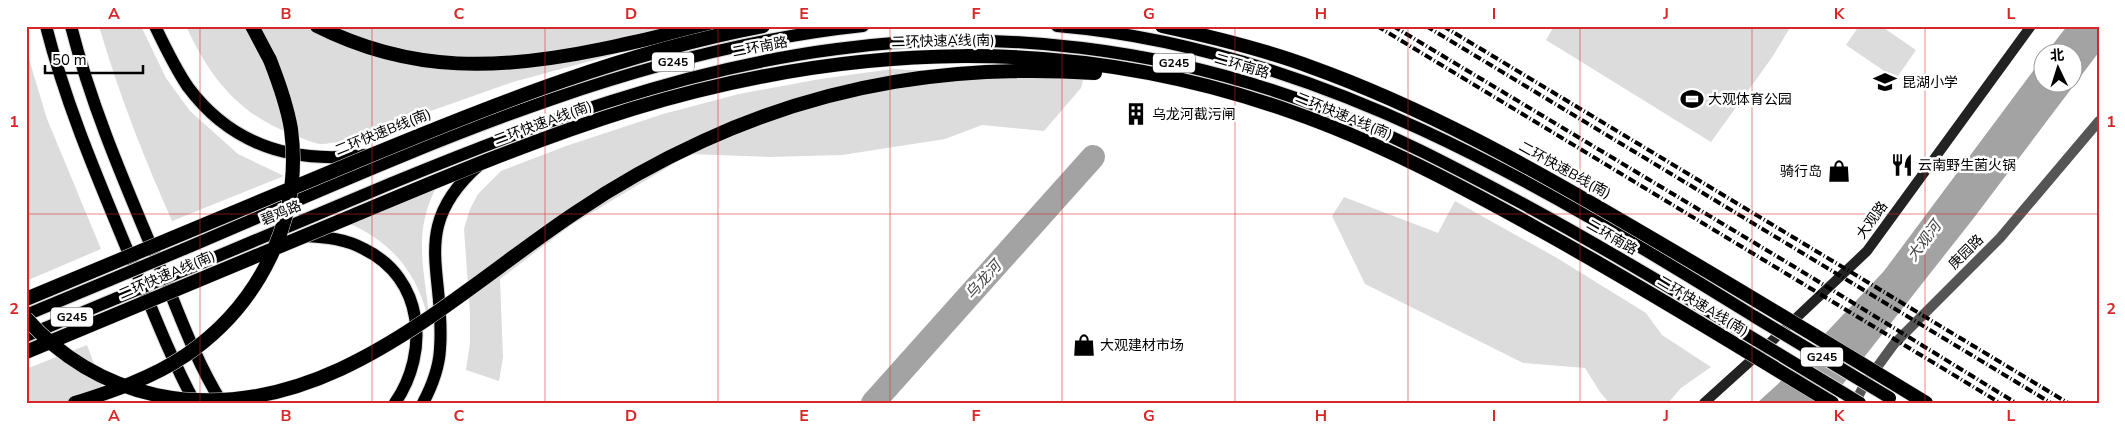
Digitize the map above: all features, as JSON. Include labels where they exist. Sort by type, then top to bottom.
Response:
[{"type":"highway","points":[[75,403],[143,378],[185,355],[205,341],[241,306],[259,280],[273,253],[283,226],[289,198],[292,171],[292,137],[289,116],[281,89],[270,60],[252,26]]},
{"type":"highway","points":[[317,26],[361,46],[397,56],[434,62],[472,64],[567,56],[706,26]]},
{"type":"highway","name":"二环快速B线(南)","points":[[26,299],[492,106],[623,61],[763,26]]},
{"type":"highway","name":"二环快速B线(南)","points":[[1162,26],[1240,44],[1309,66],[1373,91],[1451,127],[1622,220],[1926,403]]},
{"type":"highway","name":"二环快速A线(南)","points":[[26,352],[509,152],[637,108],[760,76],[830,64],[874,59],[942,56],[1008,57],[1069,61],[1178,79],[1227,91],[1279,107],[1333,128],[1445,179],[1605,267],[1832,403]]},
{"type":"highway","points":[[26,316],[46,338],[68,356],[85,368],[124,386],[153,394],[191,400],[239,400],[264,396],[316,380],[360,360],[393,342],[447,307],[574,213],[658,163],[739,125],[805,102],[857,88],[901,80],[1008,71],[1056,71],[1120,75],[1227,91]]},
{"type":"main road","points":[[46,26],[60,75],[85,147],[164,336],[195,403]]},
{"type":"main road","points":[[70,26],[90,92],[116,162],[198,356],[222,403]]},
{"type":"main road","points":[[155,26],[188,86],[205,107],[224,124],[243,137],[286,153],[331,158],[377,154],[423,143],[490,122]]},
{"type":"main road","name":"二环南路","points":[[490,122],[597,85],[692,57],[789,36],[863,26]]},
{"type":"main road","name":"二环南路","points":[[1057,26],[1131,36],[1211,52],[1290,75],[1353,99],[1428,132],[1622,237],[1893,400]]},
{"type":"main road","name":"大观路","points":[[1704,403],[1867,251],[2031,26]]},
{"type":"main road","name":"二环南路","points":[[549,121],[641,92],[731,68],[801,54],[872,45],[942,41],[1008,42],[1070,47],[1137,56],[1198,69],[1254,84],[1318,106],[1382,132],[1452,166],[1530,208],[1860,403]]},
{"type":"main road","points":[[423,403],[434,379],[440,350],[440,321],[434,248],[438,221],[444,207],[463,179],[478,165],[520,136],[549,121]]},
{"type":"main road","name":"碧鸡路","points":[[26,336],[443,162],[549,121]]},
{"type":"main road","name":"碧鸡路","points":[[26,316],[490,122]]},
{"type":"main road","points":[[223,254],[264,240],[302,236],[328,238],[352,243],[378,257],[399,277],[412,304],[416,319],[415,360],[407,383],[395,403]]},
{"type":"street","name":"庚园路","points":[[1855,403],[1864,385],[1894,344],[2000,238],[2099,121]]},
{"type":"shaded area","points":[[99,26],[141,26],[166,78],[190,111],[238,154],[284,176],[172,221],[132,125]]},
{"type":"shaded area","points":[[186,26],[720,26],[513,82],[343,142],[320,144],[275,127],[257,117],[242,105],[216,78],[195,45]]},
{"type":"shaded area","name":"大观体育公园","points":[[1554,26],[1791,26],[1773,56],[1711,142],[1546,40]]},
{"type":"shaded area","points":[[1859,26],[1881,26],[1916,50],[1896,79],[1846,45]]},
{"type":"shaded area","points":[[26,49],[47,119],[101,249],[26,281]]},
{"type":"shaded area","points":[[892,69],[1083,80],[1081,88],[1044,131],[982,125],[945,139],[842,155],[768,157],[690,154],[571,225],[500,279],[503,357],[499,381],[466,370],[470,343],[470,313],[464,229],[470,209],[478,194],[501,171],[566,146],[663,114],[739,94],[820,79]]},
{"type":"shaded area","points":[[436,188],[424,220],[422,235],[423,266],[429,315],[427,315],[416,285],[399,259],[377,239],[348,223]]},
{"type":"shaded area","points":[[1344,197],[1438,233],[1455,201],[1557,258],[1646,313],[1662,335],[1711,367],[1681,388],[1668,403],[1609,403],[1585,368],[1523,363],[1365,284],[1332,216]]},
{"type":"shaded area","points":[[87,345],[109,403],[26,403],[26,369]]},
{"type":"water","points":[[2067,26],[2099,26],[2099,52],[2082,75],[2082,42],[2055,42]]},
{"type":"water","name":"大观河","points":[[2032,72],[2032,92],[2069,92],[1973,219],[1828,403],[1757,403],[1778,384],[1884,271]]},
{"type":"waterway","name":"乌龙河","points":[[873,403],[1093,157]]},
{"type":"railway","points":[[1377,26],[2000,403]]},
{"type":"railway","points":[[1393,26],[1798,269],[2016,403]]},
{"type":"railway","points":[[1426,26],[2051,403]]},
{"type":"railway","points":[[1443,26],[2068,403]]},
{"type":"place","name":"昆湖小学","points":[[1885,82]]},
{"type":"place","name":"大观体育公园","points":[[1692,99]]},
{"type":"place","name":"乌龙河截污闸","points":[[1136,114]]},
{"type":"place","name":"云南野生菌火锅","points":[[1902,165]]},
{"type":"place","name":"骑行岛","points":[[1839,171]]},
{"type":"place","name":"大观建材市场","points":[[1084,345]]}]
